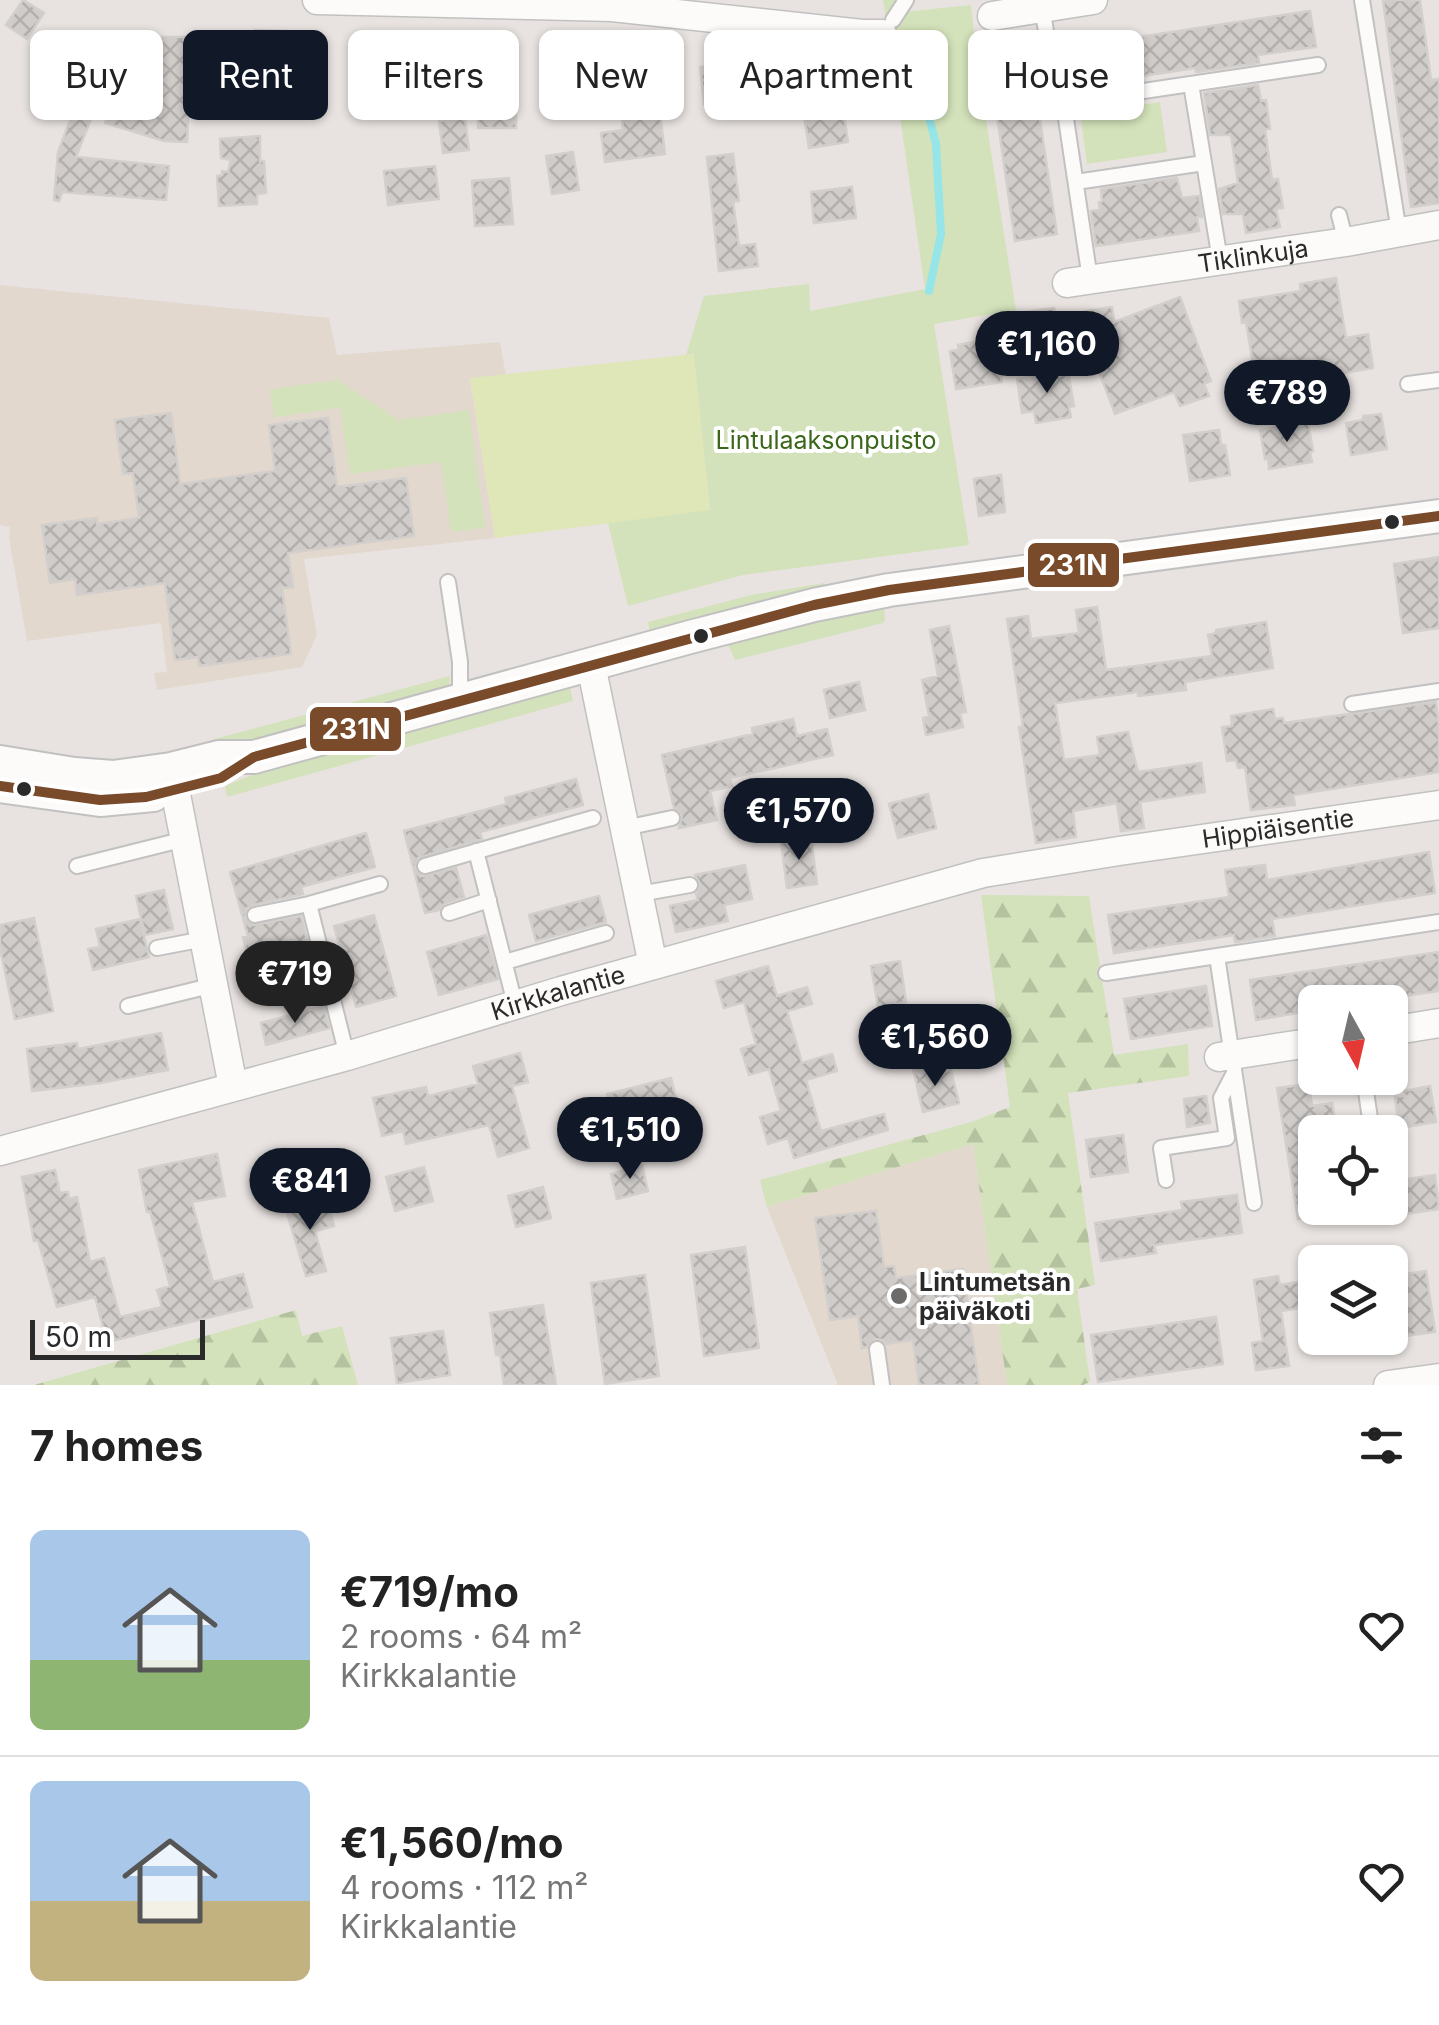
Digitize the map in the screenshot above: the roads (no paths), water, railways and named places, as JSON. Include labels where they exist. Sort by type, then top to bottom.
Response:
[{"type":"street","points":[[317,0],[612,7],[862,34],[888,27]]},
{"type":"street","points":[[991,8],[1042,8],[1093,0]]},
{"type":"street","name":"Tiklinkuja","points":[[1078,281],[1220,260],[1343,228],[1399,232],[1439,225]]},
{"type":"street","points":[[0,786],[100,800],[146,796],[219,757],[254,757],[814,605],[889,590],[1439,516]]},
{"type":"street","points":[[591,664],[653,966]]},
{"type":"street","points":[[0,762],[74,774],[173,780]]},
{"type":"street","points":[[173,780],[233,1086]]},
{"type":"street","name":"Hippiäisentie","points":[[1119,851],[1439,805]]},
{"type":"street","name":"Kirkkalantie","points":[[0,1151],[347,1056],[516,1004],[982,873],[1119,851]]},
{"type":"street","points":[[1408,1028],[1439,1023]]},
{"type":"street","points":[[1228,1061],[1298,1046]]},
{"type":"street","points":[[1388,1385],[1439,1378]]},
{"type":"lane","points":[[888,27],[906,0]]},
{"type":"lane","points":[[1362,0],[1399,232]]},
{"type":"lane","points":[[1042,8],[1046,30]]},
{"type":"lane","points":[[1144,91],[1318,64]]},
{"type":"lane","points":[[1192,84],[1220,260]]},
{"type":"lane","points":[[1066,120],[1076,182],[1078,281]]},
{"type":"lane","points":[[1076,182],[1204,164]]},
{"type":"lane","points":[[1408,384],[1439,380]]},
{"type":"lane","points":[[448,582],[460,662],[460,699]]},
{"type":"lane","points":[[1352,704],[1439,691]]},
{"type":"lane","points":[[425,866],[592,818]]},
{"type":"lane","points":[[625,828],[672,818]]},
{"type":"lane","points":[[77,866],[185,839]]},
{"type":"lane","points":[[476,851],[516,1004]]},
{"type":"lane","points":[[255,915],[380,884]]},
{"type":"lane","points":[[638,894],[690,884]]},
{"type":"lane","points":[[449,913],[489,900]]},
{"type":"lane","points":[[309,904],[347,1056]]},
{"type":"lane","points":[[1106,973],[1439,922]]},
{"type":"lane","points":[[504,962],[606,932]]},
{"type":"lane","points":[[156,948],[204,938]]},
{"type":"lane","points":[[1217,956],[1228,1061],[1254,1203]]},
{"type":"lane","points":[[128,1006],[214,985]]},
{"type":"lane","points":[[1166,1180],[1161,1148],[1226,1138],[1221,1098],[1228,1061]]},
{"type":"lane","points":[[877,1349],[882,1385]]},
{"type":"waterway","points":[[929,291],[941,234],[936,144],[930,120]]},
{"type":"place","name":"Lintumetsän päiväkoti","points":[[899,1296]]},
{"type":"park label","name":"Lintulaaksonpuisto","points":[[826,440]]}]
